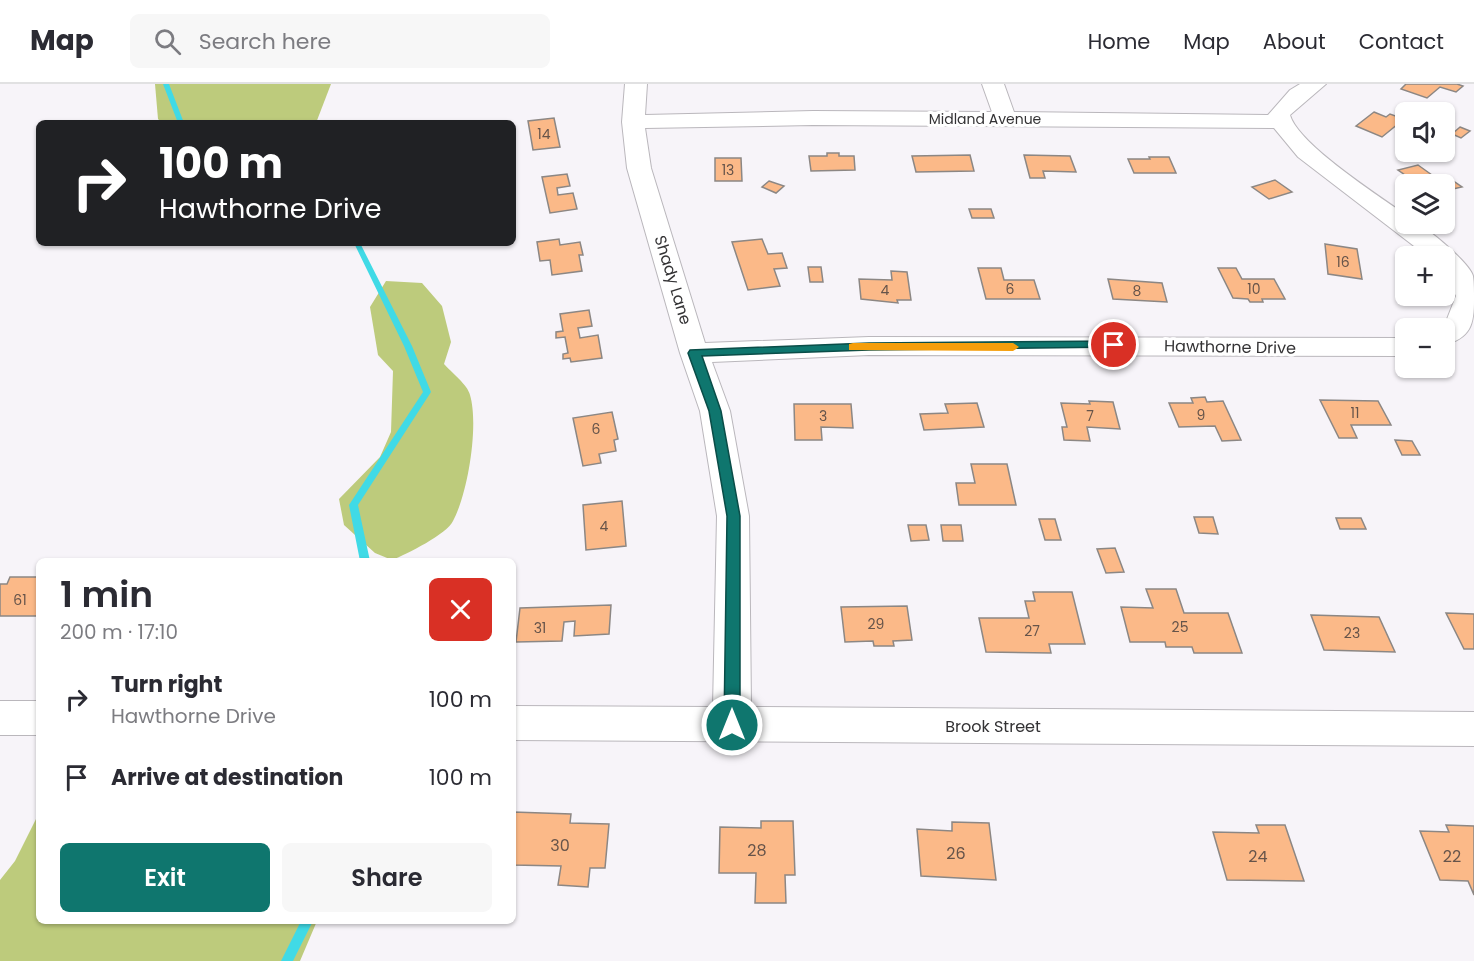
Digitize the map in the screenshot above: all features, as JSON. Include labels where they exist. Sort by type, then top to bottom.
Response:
[{"type":"street","name":"Shady Lane","points":[[636,84],[633,122],[639,168],[694,353],[715,411],[733,516],[732,725]]},
{"type":"street","points":[[993,84],[1006,120]]},
{"type":"street","points":[[1315,84],[1298,95],[1279,114],[1281,122],[1306,152],[1430,246]]},
{"type":"street","name":"Midland Avenue","points":[[633,122],[813,118],[1281,122]]},
{"type":"street","points":[[1455,267],[1470,296],[1459,324],[1455,327]]},
{"type":"street","name":"Hawthorne Drive","points":[[694,353],[869,346],[1395,347]]},
{"type":"street","points":[[0,718],[36,718]]},
{"type":"street","name":"Brook Street","points":[[516,723],[1474,729]]},
{"type":"green space","points":[[155,84],[331,84],[317,120],[158,119]]},
{"type":"green space","points":[[386,281],[422,283],[442,306],[451,342],[444,364],[469,391],[472,408],[473,441],[467,477],[453,521],[443,532],[396,558],[387,558],[375,553],[344,525],[339,499],[380,457],[391,432],[393,371],[378,355],[370,307]]},
{"type":"green space","points":[[36,819],[36,924],[316,924],[300,961],[0,961],[0,880],[15,861]]},
{"type":"building","points":[[1406,84],[1463,86],[1456,92],[1440,87],[1427,98],[1401,89]]},
{"type":"building","points":[[1374,112],[1386,117],[1390,114],[1395,116],[1395,126],[1382,137],[1356,126]]},
{"type":"building","points":[[554,118],[560,147],[533,150],[528,121]]},
{"type":"building","points":[[1460,127],[1470,131],[1461,138],[1455,135],[1455,131]]},
{"type":"building","points":[[827,153],[854,156],[855,170],[811,171],[809,156],[827,156]]},
{"type":"building","points":[[970,155],[974,171],[916,172],[912,156]]},
{"type":"building","points":[[1024,155],[1070,156],[1076,172],[1043,171],[1045,178],[1030,178]]},
{"type":"building","points":[[1149,157],[1169,157],[1176,173],[1134,173],[1128,159],[1150,159]]},
{"type":"building","points":[[715,158],[741,158],[742,181],[715,181]]},
{"type":"building","points":[[1418,165],[1431,174],[1404,174],[1398,170]]},
{"type":"building","points":[[567,174],[570,186],[557,188],[558,195],[573,193],[577,209],[550,213],[542,177]]},
{"type":"building","points":[[1275,180],[1292,192],[1269,199],[1252,187]]},
{"type":"building","points":[[769,181],[784,186],[776,193],[762,187]]},
{"type":"building","points":[[969,209],[991,209],[994,218],[972,218]]},
{"type":"building","points":[[559,239],[560,245],[580,242],[583,255],[579,255],[582,271],[552,275],[550,260],[540,261],[537,242]]},
{"type":"building","points":[[762,239],[768,254],[782,253],[787,268],[774,269],[780,286],[748,290],[732,242]]},
{"type":"building","points":[[1325,244],[1357,249],[1362,279],[1328,274]]},
{"type":"building","points":[[808,267],[821,267],[823,282],[810,282]]},
{"type":"building","points":[[978,268],[1001,268],[1004,280],[1034,280],[1040,299],[986,299]]},
{"type":"building","points":[[1218,268],[1236,268],[1242,279],[1274,279],[1285,299],[1262,299],[1263,302],[1250,302],[1248,299],[1233,298]]},
{"type":"building","points":[[891,271],[907,272],[911,300],[897,300],[898,303],[861,299],[859,279],[892,280]]},
{"type":"building","points":[[1108,279],[1162,283],[1167,302],[1113,299]]},
{"type":"building","points":[[589,310],[592,326],[578,328],[580,338],[598,335],[602,358],[571,362],[570,358],[563,359],[563,354],[568,353],[565,337],[556,338],[556,332],[563,331],[560,314]]},
{"type":"building","points":[[1205,397],[1207,402],[1223,401],[1241,440],[1222,441],[1215,426],[1179,427],[1169,403],[1193,403],[1191,398]]},
{"type":"building","points":[[1320,400],[1378,401],[1391,425],[1351,425],[1357,438],[1339,438]]},
{"type":"building","points":[[1089,401],[1113,402],[1120,429],[1087,427],[1090,441],[1064,440],[1062,427],[1067,427],[1061,403],[1090,404]]},
{"type":"building","points":[[977,403],[984,427],[924,430],[920,414],[948,413],[945,404]]},
{"type":"building","points":[[794,404],[851,404],[853,428],[821,427],[822,440],[795,440]]},
{"type":"building","points":[[612,412],[618,439],[614,440],[616,451],[599,454],[601,463],[583,466],[573,418]]},
{"type":"building","points":[[1395,440],[1412,441],[1420,455],[1402,455]]},
{"type":"building","points":[[971,464],[1007,464],[1016,505],[959,505],[956,483],[975,483]]},
{"type":"building","points":[[622,501],[626,546],[586,550],[583,505]]},
{"type":"building","points":[[1194,517],[1213,517],[1218,534],[1199,533]]},
{"type":"building","points":[[1336,518],[1361,518],[1366,529],[1340,529]]},
{"type":"building","points":[[1039,519],[1055,519],[1061,540],[1045,540]]},
{"type":"building","points":[[908,525],[926,525],[929,540],[911,541]]},
{"type":"building","points":[[941,525],[961,525],[963,541],[943,541]]},
{"type":"building","points":[[1115,548],[1124,572],[1106,573],[1097,549]]},
{"type":"building","points":[[10,577],[36,577],[36,616],[0,616],[0,584],[7,584]]},
{"type":"building","points":[[1146,589],[1176,589],[1184,613],[1228,613],[1242,653],[1194,653],[1192,647],[1166,647],[1165,642],[1130,642],[1121,607],[1153,608]]},
{"type":"building","points":[[1033,592],[1072,592],[1085,644],[1049,644],[1051,653],[986,652],[979,618],[1029,618],[1025,601],[1035,601]]},
{"type":"building","points":[[611,605],[609,634],[574,636],[575,621],[564,622],[562,641],[516,642],[520,608]]},
{"type":"building","points":[[907,606],[912,640],[893,641],[894,646],[874,646],[873,641],[845,642],[841,607]]},
{"type":"building","points":[[1446,613],[1474,614],[1474,649],[1464,649]]},
{"type":"building","points":[[1311,615],[1379,617],[1395,652],[1324,650]]},
{"type":"building","points":[[516,812],[571,814],[570,823],[609,824],[605,868],[590,868],[588,887],[558,885],[561,866],[516,865]]},
{"type":"building","points":[[761,821],[793,821],[795,875],[785,875],[786,903],[755,903],[756,873],[719,873],[720,827],[761,828]]},
{"type":"building","points":[[952,822],[989,823],[996,880],[921,876],[917,829],[952,831]]},
{"type":"building","points":[[1256,825],[1285,825],[1304,881],[1227,880],[1213,832],[1259,833]]},
{"type":"building","points":[[1446,825],[1474,826],[1474,895],[1468,881],[1440,880],[1420,831],[1449,832]]},
{"type":"waterway","points":[[166,84],[180,120]]},
{"type":"waterway","points":[[358,246],[408,346],[427,392],[353,505],[364,558]]},
{"type":"waterway","points":[[287,961],[306,924]]},
{"type":"slow traffic","points":[[853,347],[1013,347]]},
{"type":"route","points":[[732,725],[733,516],[715,411],[694,353],[869,346],[1114,345]]}]
